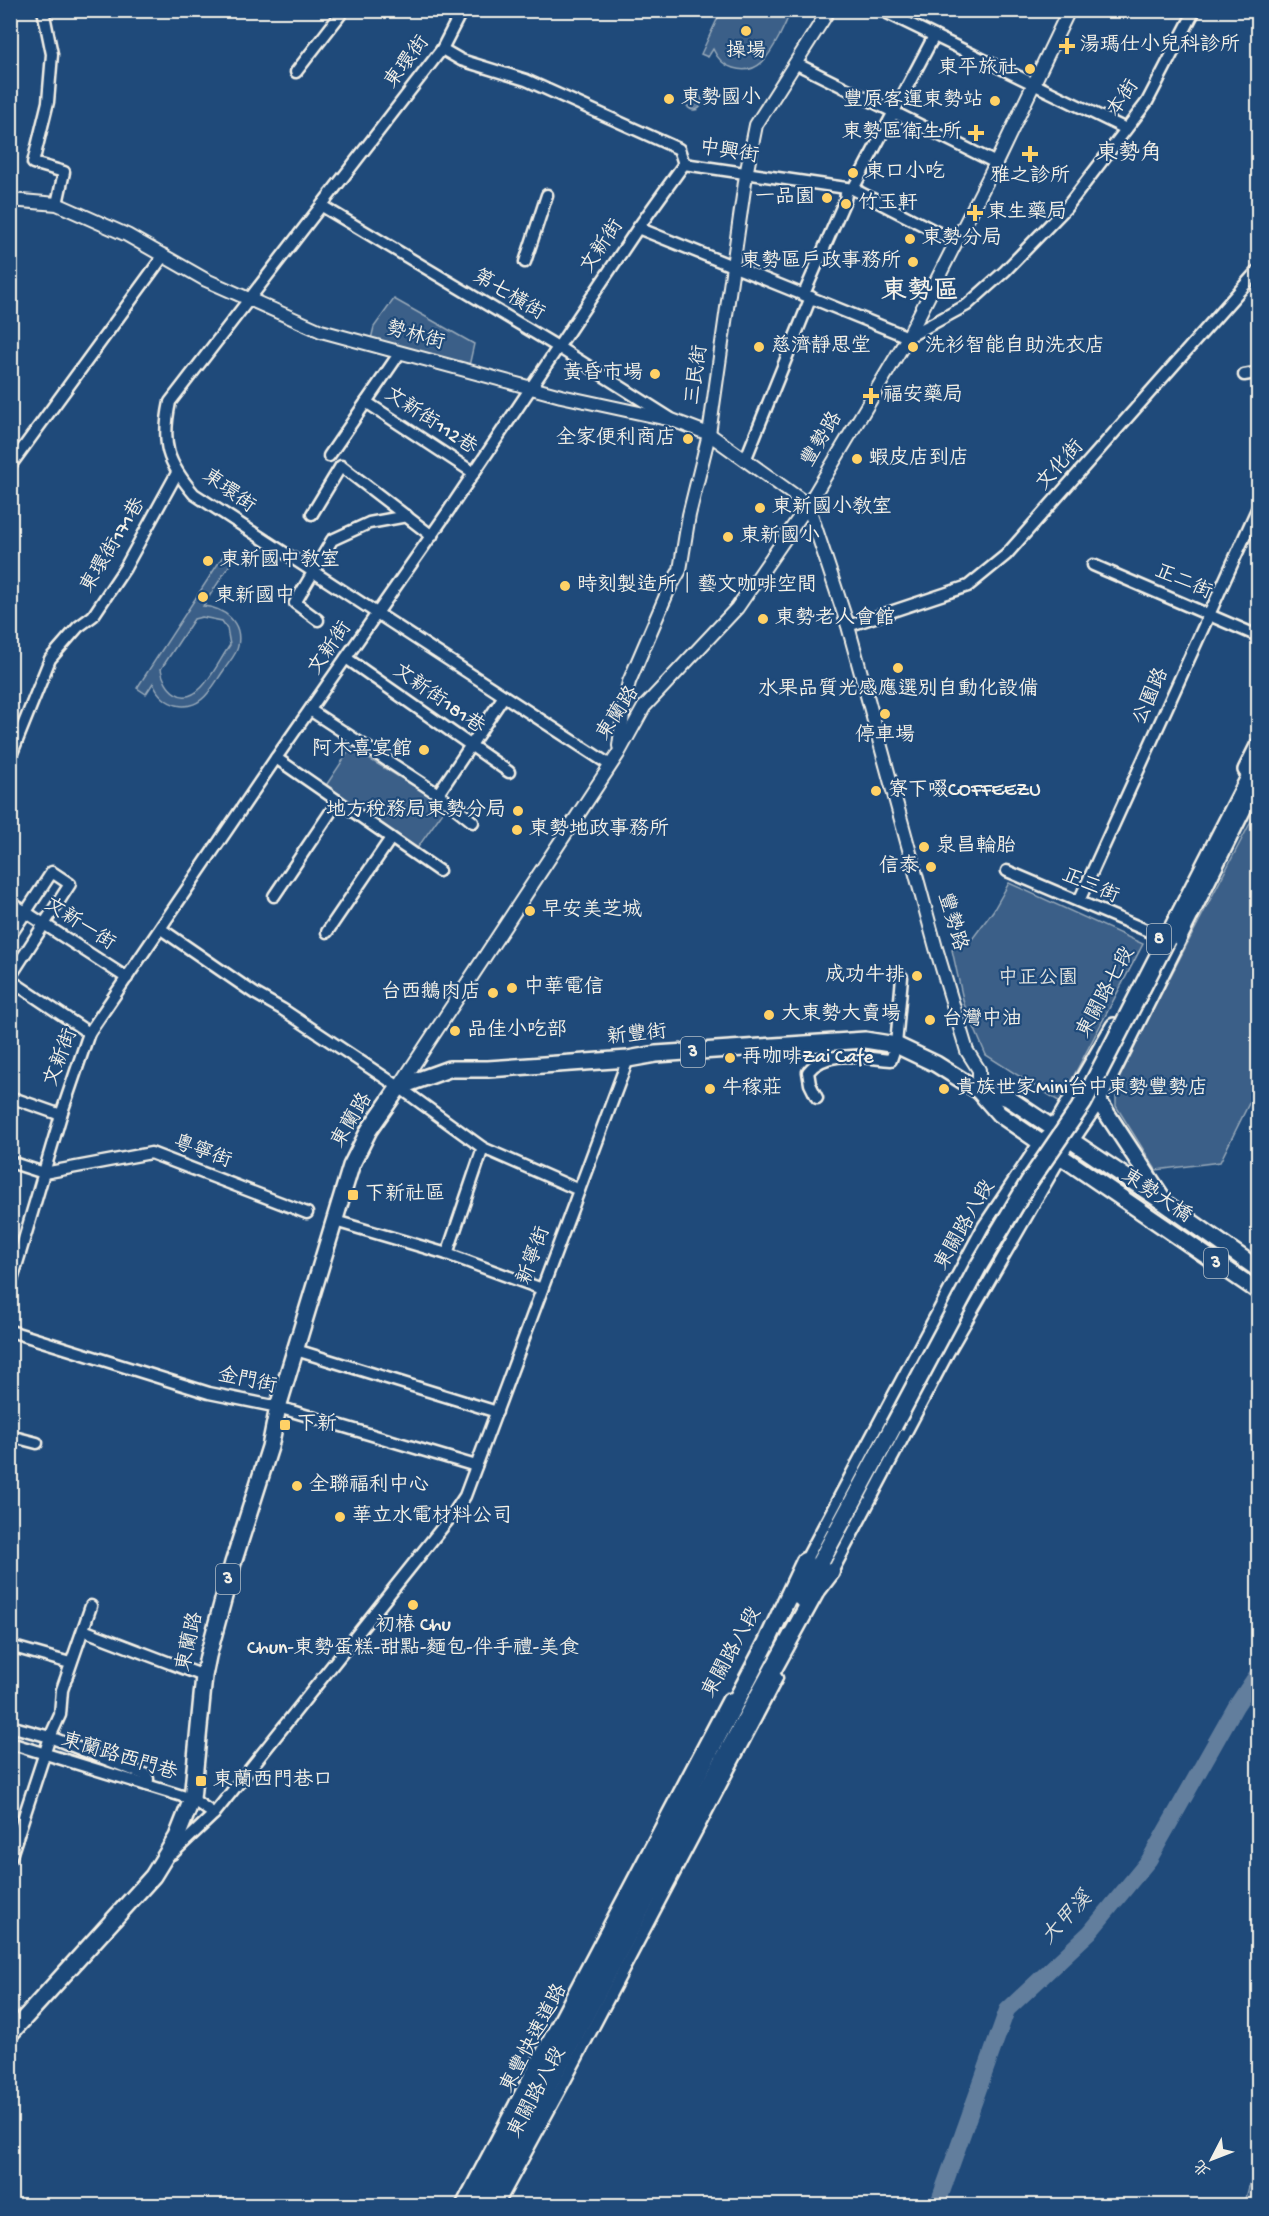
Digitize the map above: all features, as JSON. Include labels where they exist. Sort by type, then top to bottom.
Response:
[{"type":"highway","points":[[641,1897],[978,1267],[1029,1182],[1083,1103],[1164,938],[1258,761]]},
{"type":"highway","points":[[641,1897],[765,1646],[804,1561]]},
{"type":"highway","points":[[641,1897],[814,1593],[831,1572]]},
{"type":"highway","name":"東豐快速道路","points":[[471,2205],[641,1897]]},
{"type":"highway","name":"東豐快速道路","points":[[485,2205],[641,1897]]},
{"type":"main road","name":"東關路七段","points":[[1054,1130],[1164,938],[1258,746]]},
{"type":"main road","name":"東關路七段","points":[[1070,1141],[1098,1100],[1258,779]]},
{"type":"main road","points":[[1112,1030],[1129,1039]]},
{"type":"main road","name":"新豐街","points":[[399,1087],[448,1070],[628,1059],[656,1054],[865,1040],[896,1045],[936,1064],[979,1091]]},
{"type":"main road","name":"東蘭路","points":[[11,2031],[153,1876],[177,1837],[192,1799],[204,1676],[233,1563],[270,1447],[278,1407],[352,1163],[369,1130],[399,1087]]},
{"type":"main road","name":"3","points":[[979,1091],[1008,1098],[1070,1141]]},
{"type":"main road","name":"3","points":[[979,1091],[999,1114],[1059,1157]]},
{"type":"main road","points":[[1098,1100],[1166,1204]]},
{"type":"main road","name":"東勢大橋","points":[[1070,1141],[1166,1204],[1258,1269]]},
{"type":"main road","name":"東勢大橋","points":[[1059,1157],[1258,1291]]},
{"type":"street","points":[[43,10],[52,54],[48,102],[33,163],[64,172],[57,204]]},
{"type":"street","points":[[296,72],[344,10]]},
{"type":"street","name":"東環街","points":[[462,10],[442,49],[170,402],[165,426],[167,449],[177,473],[194,494],[610,765]]},
{"type":"street","name":"三民街","points":[[618,754],[629,682],[668,591],[680,570],[689,515],[709,434],[746,175],[756,125],[829,10]]},
{"type":"street","points":[[881,10],[1126,129]]},
{"type":"street","name":"本街","points":[[908,337],[967,305],[1005,271],[1066,208],[1147,102],[1195,10]]},
{"type":"street","name":"豐勢路","points":[[979,1091],[979,1070],[967,1051],[936,948],[848,626],[808,505],[908,337],[996,163],[1068,11]]},
{"type":"street","points":[[746,458],[845,200],[934,36]]},
{"type":"street","name":"中興街","points":[[442,49],[461,60],[526,80],[679,149],[684,164],[850,189],[956,242]]},
{"type":"street","points":[[795,63],[996,163]]},
{"type":"street","name":"文新街","points":[[44,1173],[89,1033],[276,758],[432,536],[638,228],[684,164]]},
{"type":"street","points":[[525,262],[546,195]]},
{"type":"street","name":"勢林街","points":[[10,200],[57,204],[127,235],[206,280],[249,301],[321,331],[530,388],[672,420],[709,434],[746,458],[808,505]]},
{"type":"street","name":"第七橫街","points":[[322,206],[558,347],[672,420]]},
{"type":"street","points":[[638,228],[908,337]]},
{"type":"street","points":[[10,466],[164,255]]},
{"type":"street","name":"文化街","points":[[848,626],[968,586],[1006,555],[1258,270]]},
{"type":"street","points":[[329,456],[399,354]]},
{"type":"street","points":[[1244,375],[1255,373],[1258,375]]},
{"type":"street","name":"文新街112巷","points":[[366,402],[474,473]]},
{"type":"street","points":[[312,514],[340,466],[432,536]]},
{"type":"street","name":"東環街171巷","points":[[10,758],[50,659],[78,627],[93,616],[125,568],[177,473]]},
{"type":"street","name":"東蘭路","points":[[399,1087],[618,754],[644,707],[737,608],[808,505]]},
{"type":"street","name":"公園路","points":[[1079,901],[1258,507]]},
{"type":"street","points":[[318,620],[295,603],[332,540],[369,523],[407,516]]},
{"type":"street","name":"正二街","points":[[1093,565],[1258,636]]},
{"type":"street","name":"文新街181巷","points":[[346,658],[508,772]]},
{"type":"street","points":[[438,794],[504,696]]},
{"type":"street","points":[[310,710],[438,794],[473,822]]},
{"type":"street","points":[[276,758],[439,871]]},
{"type":"street","points":[[274,896],[338,801]]},
{"type":"street","points":[[327,932],[391,838]]},
{"type":"street","name":"正三街","points":[[1007,871],[1164,938]]},
{"type":"street","points":[[10,936],[52,872],[70,884],[10,979],[89,1033]]},
{"type":"street","name":"文新一街","points":[[10,902],[127,978]]},
{"type":"street","points":[[161,929],[254,993],[282,1009],[399,1087],[483,1148],[579,1190]]},
{"type":"street","points":[[817,1098],[810,1084],[808,1072],[815,1063],[830,1057],[891,1060],[896,1045],[902,977]]},
{"type":"street","name":"新寧街","points":[[476,1466],[628,1059]]},
{"type":"street","points":[[10,1097],[61,1115]]},
{"type":"street","name":"東關路八段","points":[[461,2205],[698,1754],[983,1227],[1039,1143],[1054,1130]]},
{"type":"street","name":"東關路八段","points":[[497,2205],[584,2045],[949,1351],[1070,1141]]},
{"type":"street","points":[[447,1254],[483,1148]]},
{"type":"street","name":"粵寧街","points":[[10,1162],[44,1173],[151,1153],[308,1213]]},
{"type":"street","points":[[10,1287],[44,1173]]},
{"type":"street","points":[[335,1221],[447,1254],[542,1289]]},
{"type":"street","name":"金門街","points":[[10,1331],[209,1393],[278,1407],[476,1466]]},
{"type":"street","points":[[296,1350],[497,1412]]},
{"type":"street","points":[[10,1436],[37,1443]]},
{"type":"street","name":"東蘭路","points":[[160,1864],[214,1814],[453,1514],[465,1496],[476,1466]]},
{"type":"street","points":[[10,1859],[50,1737],[60,1715],[62,1690],[91,1606]]},
{"type":"street","points":[[83,1630],[204,1676]]},
{"type":"street","points":[[10,1646],[70,1663]]},
{"type":"street","points":[[10,1726],[50,1737],[146,1775],[147,1785]]},
{"type":"street","name":"東蘭路西門巷","points":[[10,1743],[192,1799],[214,1814]]},
{"type":"green space","points":[[721,10],[790,11],[767,57],[756,67],[742,70],[723,63],[713,49],[708,57],[701,54]]},
{"type":"green space","points":[[394,299],[474,344],[469,366],[371,339],[374,327]]},
{"type":"green space","points":[[225,553],[234,558],[203,606],[225,613],[235,623],[239,637],[236,652],[210,690],[201,700],[186,706],[170,703],[157,691],[153,683],[146,694],[137,688]],"holes":[[[202,617],[222,621],[227,628],[230,645],[213,673],[194,693],[187,696],[175,693],[166,683],[161,669],[194,619]]]},
{"type":"green space","points":[[351,748],[447,806],[416,850],[325,787]]},
{"type":"green space","points":[[1258,808],[1258,1085],[1220,1162],[1156,1170],[1116,1106],[1119,1075]]},
{"type":"green space","name":"中正公園","points":[[1009,883],[1143,944],[1060,1102],[986,1055],[964,1004],[952,950],[973,938],[993,911]]},
{"type":"green space","points":[[1258,2155],[1258,2205],[1244,2205]]},
{"type":"shaded area","points":[[694,94],[700,96],[702,102],[700,108],[694,110],[688,108],[686,102],[688,96]]},
{"type":"waterway","name":"大甲溪","points":[[937,2206],[1007,2010],[1090,1932],[1149,1860],[1236,1706],[1258,1673]]},
{"type":"place","name":"操場","points":[[746,31]]},
{"type":"place","name":"湯瑪仕小兒科診所","points":[[1067,46]]},
{"type":"place","name":"東平旅社","points":[[1030,69]]},
{"type":"place","name":"東勢國小","points":[[669,99]]},
{"type":"place","name":"豐原客運東勢站","points":[[995,101]]},
{"type":"place","name":"東勢區衛生所","points":[[976,133]]},
{"type":"place","name":"雅之診所","points":[[1030,154]]},
{"type":"place","name":"東口小吃","points":[[853,173]]},
{"type":"place","name":"一品園","points":[[827,198]]},
{"type":"place","name":"竹玉軒","points":[[846,204]]},
{"type":"place","name":"東生藥局","points":[[975,213]]},
{"type":"place","name":"東勢分局","points":[[910,239]]},
{"type":"place","name":"東勢區戶政事務所","points":[[913,262]]},
{"type":"place","name":"慈濟靜思堂","points":[[759,347]]},
{"type":"place","name":"洗衫智能自助洗衣店","points":[[913,347]]},
{"type":"place","name":"黃昏市場","points":[[655,374]]},
{"type":"place","name":"福安藥局","points":[[871,396]]},
{"type":"place","name":"全家便利商店","points":[[688,439]]},
{"type":"place","name":"蝦皮店到店","points":[[857,459]]},
{"type":"place","name":"東新國小教室","points":[[760,508]]},
{"type":"place","name":"東新國小","points":[[728,537]]},
{"type":"place","name":"東新國中教室","points":[[208,561]]},
{"type":"place","name":"時刻製造所｜藝文咖啡空間","points":[[565,586]]},
{"type":"place","name":"東新國中","points":[[203,597]]},
{"type":"place","name":"東勢老人會館","points":[[763,619]]},
{"type":"place","name":"水果品質光感應選別自動化設備","points":[[898,668]]},
{"type":"place","name":"停車場","points":[[885,714]]},
{"type":"place","name":"阿木喜宴館","points":[[424,750]]},
{"type":"place","name":"寮下啜COFFEEZU","points":[[876,791]]},
{"type":"place","name":"地方稅務局東勢分局","points":[[518,811]]},
{"type":"place","name":"東勢地政事務所","points":[[517,830]]},
{"type":"place","name":"泉昌輪胎","points":[[924,847]]},
{"type":"place","name":"信泰","points":[[931,867]]},
{"type":"place","name":"早安美芝城","points":[[530,911]]},
{"type":"place","name":"成功牛排","points":[[917,976]]},
{"type":"place","name":"中華電信","points":[[512,988]]},
{"type":"place","name":"台西鵝肉店","points":[[493,993]]},
{"type":"place","name":"大東勢大賣場","points":[[769,1015]]},
{"type":"place","name":"台灣中油","points":[[930,1020]]},
{"type":"place","name":"品佳小吃部","points":[[455,1031]]},
{"type":"place","name":"再咖啡Zai Cafe","points":[[730,1058]]},
{"type":"place","name":"牛稼莊","points":[[710,1089]]},
{"type":"place","name":"貴族世家Mini台中東勢豐勢店","points":[[944,1089]]},
{"type":"place","name":"下新社區","points":[[353,1195]]},
{"type":"place","name":"下新","points":[[285,1425]]},
{"type":"place","name":"全聯福利中心","points":[[297,1486]]},
{"type":"place","name":"華立水電材料公司","points":[[340,1517]]},
{"type":"place","name":"初椿 Chu Chun-東勢蛋糕-甜點-麵包-伴手禮-美食","points":[[413,1605]]},
{"type":"place","name":"東蘭西門巷口","points":[[201,1781]]},
{"type":"district","name":"東勢角","points":[[1129,155]]},
{"type":"district","name":"東勢區","points":[[920,293]]}]
